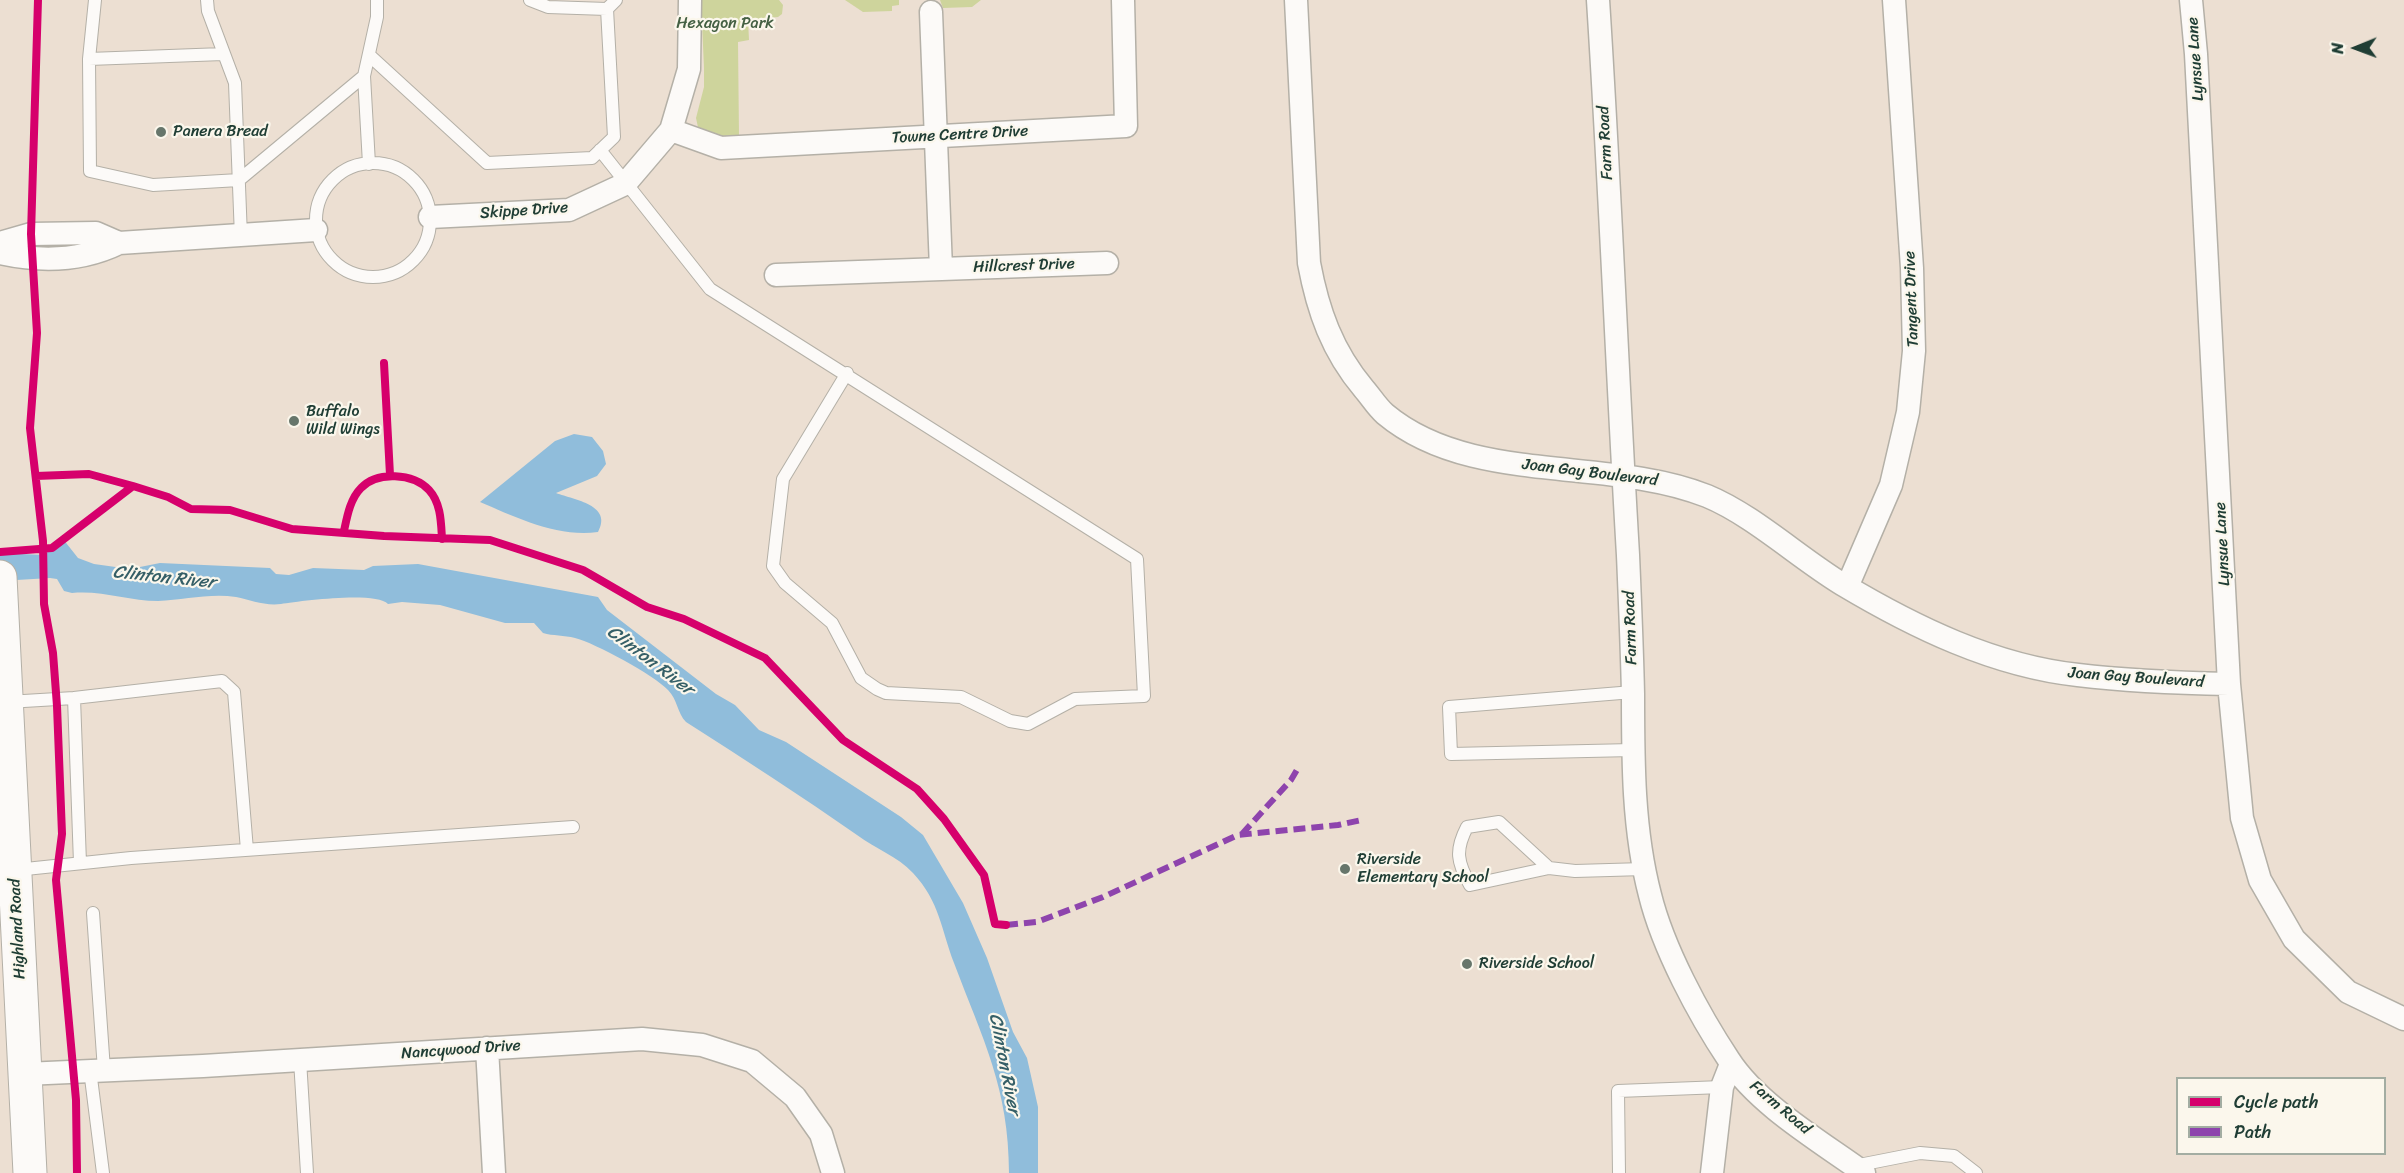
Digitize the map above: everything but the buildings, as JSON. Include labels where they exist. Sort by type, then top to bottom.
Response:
[{"type":"highway","name":"Highland Road","points":[[0,577],[6,702],[5,791],[16,1009],[25,1074],[30,1173]]},
{"type":"street","name":"Skippe Drive","points":[[430,217],[569,210],[625,184],[671,130],[689,69],[690,0]]},
{"type":"street","name":"Towne Centre Drive","points":[[671,130],[722,148],[1126,126],[1123,0]]},
{"type":"street","name":"Joan Gay Boulevard","points":[[1296,0],[1309,262],[1316,302],[1329,338],[1352,375],[1385,414],[1423,437],[1483,459],[1655,479],[1708,496],[1760,527],[1847,587],[1882,608],[1947,640],[2020,664],[2076,675],[2175,683],[2229,684]]},
{"type":"street","name":"Farm Road","points":[[1598,0],[1621,475],[1632,628],[1636,814],[1650,898],[1666,941],[1702,1018],[1731,1064],[1764,1100],[1859,1169]]},
{"type":"street","name":"Tangent Drive","points":[[1847,587],[1891,485],[1908,412],[1914,351],[1912,268],[1894,0]]},
{"type":"street","name":"Lynsue Lane","points":[[2191,0],[2196,54],[2229,684],[2242,819],[2260,880],[2294,939],[2348,992],[2404,1019]]},
{"type":"street","points":[[932,12],[941,269]]},
{"type":"street","points":[[0,253],[31,260],[95,255],[119,243],[241,237],[316,230]]},
{"type":"street","points":[[0,243],[31,234],[96,233],[119,243]]},
{"type":"street","name":"Hillcrest Drive","points":[[776,275],[1107,263]]},
{"type":"street","name":"Nancywood Drive","points":[[25,1074],[642,1040],[702,1045],[753,1061],[795,1097],[821,1134],[833,1173]]},
{"type":"street","points":[[487,1048],[494,1173]]},
{"type":"street","points":[[1712,1173],[1722,1087],[1731,1064]]},
{"type":"lane","points":[[95,0],[89,59],[90,171],[153,184],[239,180],[364,76]]},
{"type":"lane","points":[[207,0],[208,11],[235,83],[241,237]]},
{"type":"lane","points":[[369,164],[364,76],[377,17],[376,0]]},
{"type":"lane","points":[[369,55],[487,163],[592,158],[614,137],[612,4],[548,7],[530,0]]},
{"type":"lane","points":[[89,59],[223,54]]},
{"type":"lane","points":[[600,150],[710,289],[847,373],[1137,559],[1144,696],[1075,699],[1034,724],[1022,724],[961,697],[886,693],[877,690],[861,678],[832,623],[784,583],[776,572],[772,559],[783,479],[847,373]]},
{"type":"lane","points":[[379,164],[398,169],[414,181],[425,197],[430,217],[428,235],[421,251],[409,264],[393,274],[376,277],[358,276],[342,268],[328,256],[316,230],[318,204],[327,186],[341,172],[360,165],[379,164]]},
{"type":"lane","points":[[6,702],[74,698],[222,681],[234,692],[247,850]]},
{"type":"lane","points":[[1633,692],[1449,707],[1451,754],[1633,750]]},
{"type":"lane","points":[[74,698],[80,863]]},
{"type":"lane","points":[[1549,868],[1499,822],[1467,827],[1458,845],[1461,870],[1470,885],[1549,868],[1575,871],[1644,869]]},
{"type":"lane","points":[[10,874],[80,863],[573,827]]},
{"type":"lane","points":[[93,913],[97,1070],[103,1173]]},
{"type":"lane","points":[[300,1060],[307,1173]]},
{"type":"lane","points":[[1619,1173],[1618,1091],[1722,1087]]},
{"type":"lane","points":[[1859,1169],[1920,1153],[1954,1156],[1976,1173]]},
{"type":"green space","name":"Hexagon Park","points":[[701,0],[779,0],[783,5],[782,14],[778,17],[748,20],[749,40],[738,42],[739,136],[721,137],[699,132],[696,118],[704,87]]},
{"type":"green space","points":[[845,0],[899,0],[899,5],[892,6],[892,11],[863,12]]},
{"type":"green space","points":[[940,0],[981,0],[972,7],[943,8]]},
{"type":"water","points":[[574,434],[592,437],[603,451],[606,464],[597,476],[556,493],[582,501],[596,510],[601,523],[598,532],[583,533],[552,529],[522,520],[480,502],[555,441]]},
{"type":"water","name":"Clinton River","points":[[63,539],[78,558],[94,564],[130,569],[160,563],[270,568],[276,574],[289,575],[313,568],[364,570],[373,566],[418,564],[598,597],[607,610],[716,694],[735,705],[759,730],[786,742],[901,817],[923,835],[963,903],[987,958],[1013,1032],[1027,1058],[1038,1107],[1038,1173],[1009,1173],[1004,1115],[992,1065],[939,916],[922,884],[900,862],[686,722],[668,690],[650,676],[624,660],[584,641],[543,633],[534,623],[505,623],[440,605],[402,602],[388,604],[381,600],[354,597],[275,604],[226,596],[147,601],[94,593],[72,593],[64,591],[57,579],[50,578],[0,581],[0,553],[44,555]]},
{"type":"marked path","points":[[1242,834],[1291,780],[1298,768]]},
{"type":"marked path","points":[[1006,925],[1037,922],[1103,897],[1238,835],[1338,825],[1362,820]]},
{"type":"cycle path","points":[[38,0],[31,234],[37,333],[30,428],[43,541],[44,604],[53,653],[57,706],[62,834],[56,880],[76,1100],[77,1173]]},
{"type":"cycle path","points":[[384,363],[390,475]]},
{"type":"cycle path","points":[[36,476],[89,474],[133,486]]},
{"type":"cycle path","points":[[344,531],[357,492],[376,479],[395,476],[414,480],[422,484],[433,495],[440,513],[442,539]]},
{"type":"cycle path","points":[[0,552],[52,548],[133,486],[168,497],[191,509],[230,510],[292,529],[384,536],[490,540],[583,570],[647,607],[684,619],[765,658],[843,740],[917,789],[944,819],[984,875],[995,924],[1006,925]]},
{"type":"place","name":"Panera Bread","points":[[161,132]]},
{"type":"place","name":"Buffalo Wild Wings","points":[[294,421]]},
{"type":"place","name":"Riverside Elementary School","points":[[1345,869]]},
{"type":"place","name":"Riverside School","points":[[1467,964]]}]
